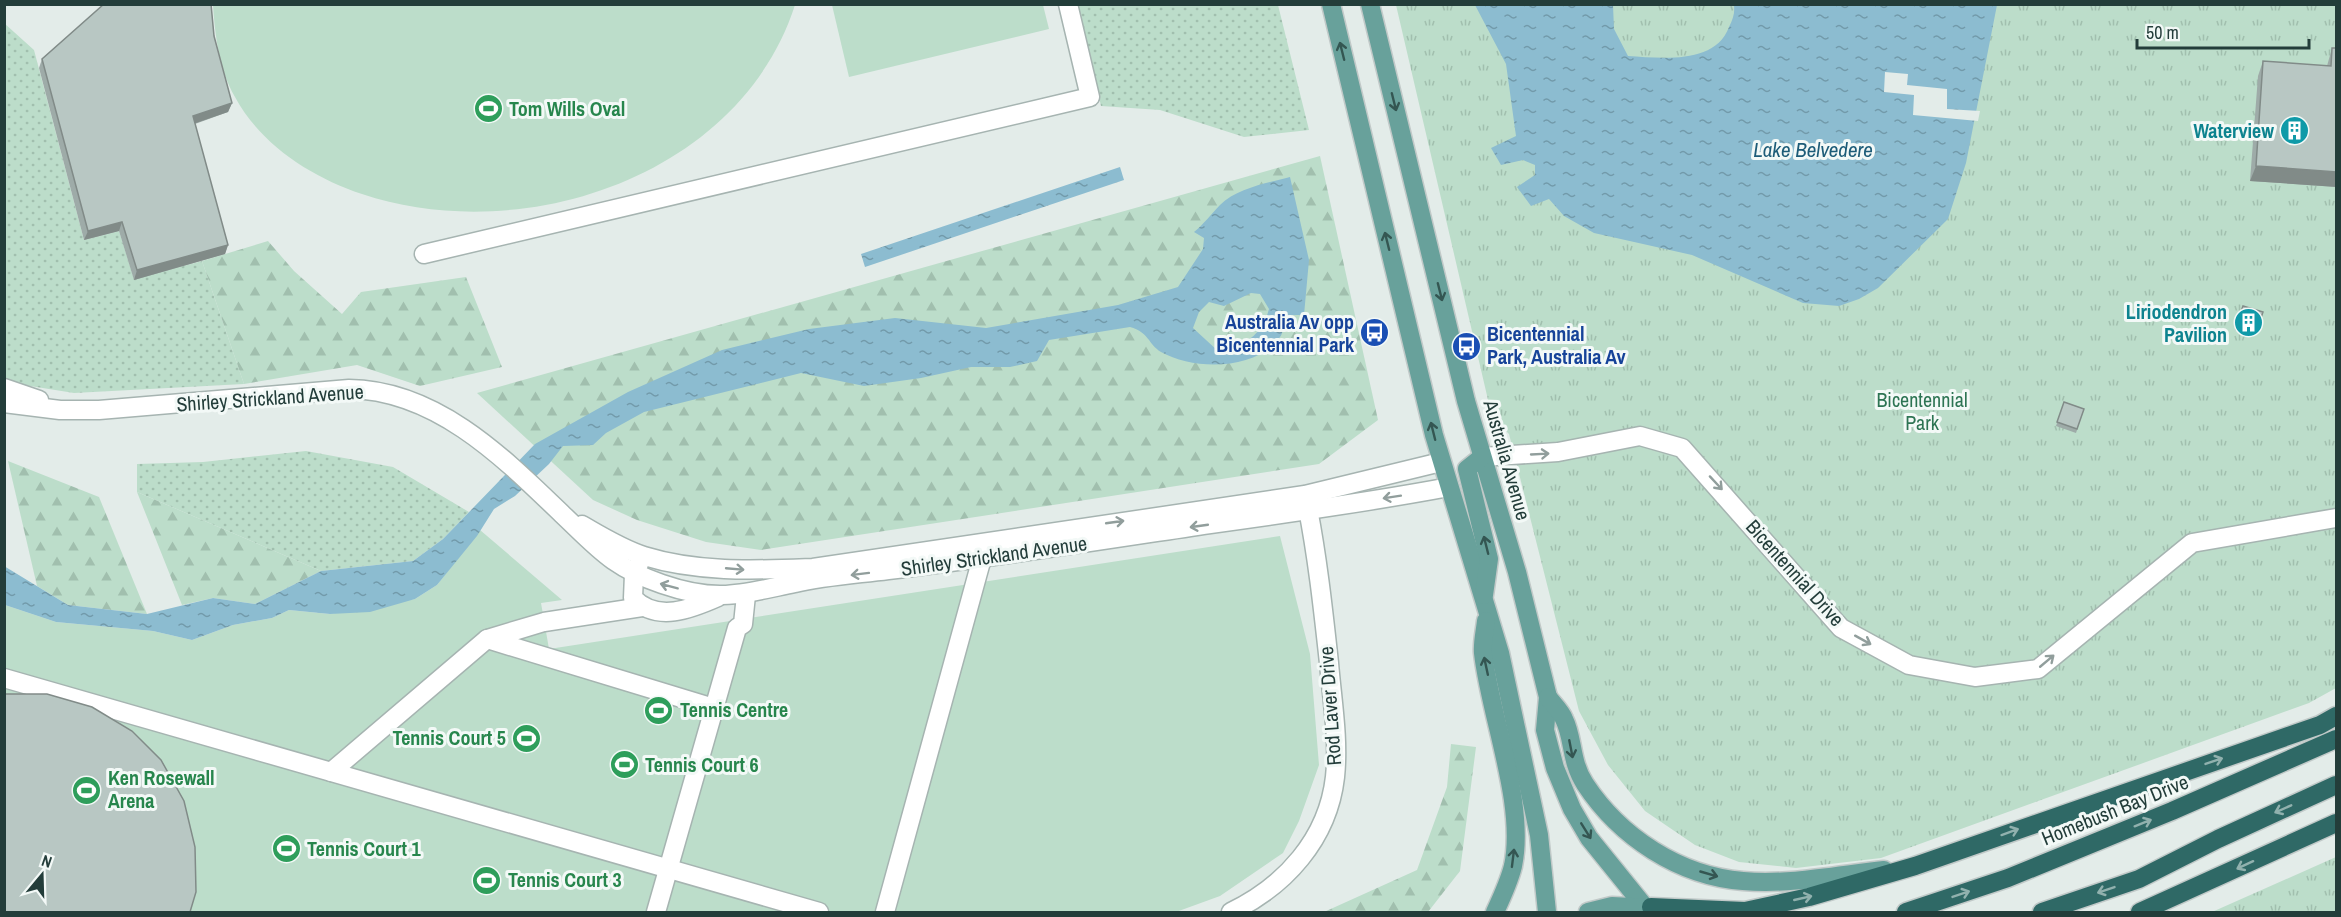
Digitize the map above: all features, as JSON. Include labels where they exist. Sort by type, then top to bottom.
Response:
[{"type":"highway","points":[[1652,908],[1745,911],[1809,897],[1915,866],[2320,725],[2337,716]]},
{"type":"highway","name":"Homebush Bay Drive","points":[[1906,912],[2008,878],[2172,811],[2337,739]]},
{"type":"highway","points":[[2042,912],[2139,879],[2218,839],[2337,785]]},
{"type":"highway","points":[[2140,912],[2337,823]]},
{"type":"main road","points":[[1331,4],[1441,462],[1500,653],[1539,835],[1548,912]]},
{"type":"main road","name":"Australia Avenue","points":[[1370,4],[1482,457],[1517,572],[1548,697],[1545,730],[1555,768],[1572,808],[1590,838],[1652,908]]},
{"type":"main road","points":[[1482,457],[1467,469],[1490,559],[1483,652],[1499,728],[1516,837],[1513,865],[1506,889],[1495,912]]},
{"type":"main road","points":[[1548,697],[1565,719],[1573,761],[1599,803],[1633,837],[1679,864],[1709,875],[1762,882],[1800,880],[1915,866]]},
{"type":"main road","points":[[1588,912],[1612,906],[1652,908]]},
{"type":"street","points":[[424,254],[1090,97],[1068,4]]},
{"type":"street","name":"Shirley Strickland Avenue","points":[[4,388],[82,411]]},
{"type":"street","name":"Shirley Strickland Avenue","points":[[4,403],[82,411],[370,389],[418,402],[484,442],[602,554],[634,574],[665,586],[718,597],[746,595],[796,582],[982,558],[1306,502],[1441,462]]},
{"type":"street","name":"Bicentennial Drive","points":[[1482,457],[1558,453],[1640,436],[1682,448],[1841,628],[1909,665],[1975,677],[2038,669],[2192,543],[2337,518]]},
{"type":"street","name":"Shirley Strickland Avenue","points":[[562,514],[609,541],[643,556],[687,565],[745,570],[813,568],[1306,502],[1449,487]]},
{"type":"street","name":"Rod Laver Drive","points":[[1232,912],[1264,894],[1286,877],[1306,853],[1328,806],[1335,778],[1336,750],[1327,648],[1306,502]]},
{"type":"street","points":[[642,607],[633,598],[634,574],[643,556]]},
{"type":"street","points":[[885,912],[982,558]]},
{"type":"street","points":[[656,912],[737,628],[743,624],[746,595]]},
{"type":"street","points":[[332,772],[487,639],[544,622],[642,607],[660,612],[689,610],[718,597]]},
{"type":"street","points":[[487,639],[714,708]]},
{"type":"street","points":[[4,678],[819,912]]},
{"type":"green space","name":"Tom Wills Oval","points":[[213,5],[795,5],[767,64],[727,114],[676,154],[618,184],[555,203],[490,211],[425,208],[362,194],[324,178],[289,157],[259,130],[235,97],[225,75],[219,52]]},
{"type":"green space","points":[[832,5],[1043,5],[1049,29],[849,77]]},
{"type":"green space","points":[[1078,5],[1278,5],[1309,130],[1244,137],[1160,110],[1101,106]]},
{"type":"green space","name":"Bicentennial Park","points":[[1396,5],[2336,5],[2336,688],[2309,703],[1881,858],[1796,868],[1739,862],[1695,845],[1645,811],[1608,765],[1579,711],[1509,434],[1492,417]]},
{"type":"green space","points":[[4,23],[34,50],[84,240],[119,231],[134,279],[202,261],[244,384],[74,393],[5,382]]},
{"type":"green space","points":[[1320,156],[1378,420],[1319,464],[761,550],[706,542],[637,520],[593,500],[477,393]]},
{"type":"green space","points":[[268,241],[294,271],[342,314],[361,292],[466,277],[502,367],[420,386],[357,365],[244,384],[202,261]]},
{"type":"green space","points":[[306,451],[393,467],[469,512],[443,539],[413,561],[321,571],[137,492],[137,464],[203,462]]},
{"type":"green space","points":[[8,461],[99,497],[147,614],[68,605],[37,586]]},
{"type":"green space","points":[[137,492],[321,571],[255,604],[213,598],[182,605]]},
{"type":"green space","name":"Tennis Centre","points":[[480,530],[562,600],[541,603],[549,649],[1280,536],[1310,654],[1319,765],[1299,821],[1283,853],[1220,896],[1176,912],[5,912],[5,605],[56,622],[153,631],[192,640],[233,625],[272,618],[289,610],[330,614],[415,599],[437,585]]},
{"type":"green space","points":[[1451,744],[1476,747],[1460,871],[1428,912],[1324,912],[1417,870],[1447,787]]},
{"type":"green space","points":[[2336,857],[2336,912],[2212,912]]},
{"type":"water","name":"Lake Belvedere","points":[[1475,5],[1613,5],[1614,29],[1628,56],[1671,58],[1686,57],[1712,48],[1722,39],[1729,27],[1734,5],[1997,5],[1966,163],[1948,219],[1878,288],[1859,299],[1839,306],[1803,303],[1692,255],[1594,233],[1564,216],[1549,199],[1531,206],[1517,187],[1535,175],[1535,165],[1523,160],[1501,165],[1491,148],[1516,136],[1506,64]]},
{"type":"water","points":[[1120,167],[1124,180],[865,267],[861,254]]},
{"type":"water","points":[[1290,177],[1309,260],[1304,315],[1285,315],[1280,337],[1270,348],[1241,361],[1208,364],[1175,358],[1161,352],[1145,335],[1130,327],[1049,340],[1037,361],[1010,367],[971,367],[921,378],[864,386],[801,373],[644,412],[606,433],[593,445],[563,446],[549,464],[515,496],[494,509],[477,536],[437,585],[415,599],[370,612],[330,614],[289,610],[272,618],[233,625],[192,640],[153,631],[56,622],[5,605],[4,566],[68,605],[147,614],[213,598],[255,604],[321,571],[413,561],[443,539],[535,444],[628,392],[722,350],[809,329],[895,318],[986,328],[1118,305],[1178,287],[1203,249],[1204,238],[1194,232],[1220,205],[1235,194]],"holes":[[[1251,293],[1260,294],[1269,309],[1257,333],[1244,343],[1218,351],[1193,328],[1199,312],[1209,302],[1224,306]]]},
{"type":"pier","points":[[1885,72],[1908,74],[1907,85],[1947,89],[1947,109],[1980,111],[1978,121],[1913,115],[1914,95],[1884,92]]},
{"type":"building","points":[[104,4],[211,4],[214,36],[232,103],[193,116],[228,245],[137,270],[122,222],[88,231],[42,59]]},
{"type":"building","name":"Waterview","points":[[2332,48],[2337,48],[2337,172],[2256,166],[2263,61],[2331,66]]},
{"type":"building","name":"Liriodendron Pavilion","points":[[2243,306],[2263,312],[2256,332],[2236,326]]},
{"type":"building","points":[[2064,402],[2084,409],[2077,429],[2057,422]]},
{"type":"building","name":"Ken Rosewall Arena","points":[[4,694],[47,694],[92,707],[132,731],[161,760],[184,801],[195,847],[196,892],[190,912],[4,912]]},
{"type":"place","name":"Tom Wills Oval","points":[[488,109]]},
{"type":"place","name":"Waterview","points":[[2295,131]]},
{"type":"place","name":"Liriodendron Pavilion","points":[[2248,323]]},
{"type":"place","name":"Australia Av opp Bicentennial Park","points":[[1375,333]]},
{"type":"place","name":"Bicentennial Park, Australia Av","points":[[1466,346]]},
{"type":"place","name":"Tennis Centre","points":[[659,710]]},
{"type":"place","name":"Tennis Court 5","points":[[527,738]]},
{"type":"place","name":"Tennis Court 6","points":[[624,765]]},
{"type":"place","name":"Ken Rosewall Arena","points":[[87,790]]},
{"type":"place","name":"Tennis Court 1","points":[[286,849]]},
{"type":"place","name":"Tennis Court 3","points":[[487,880]]}]
